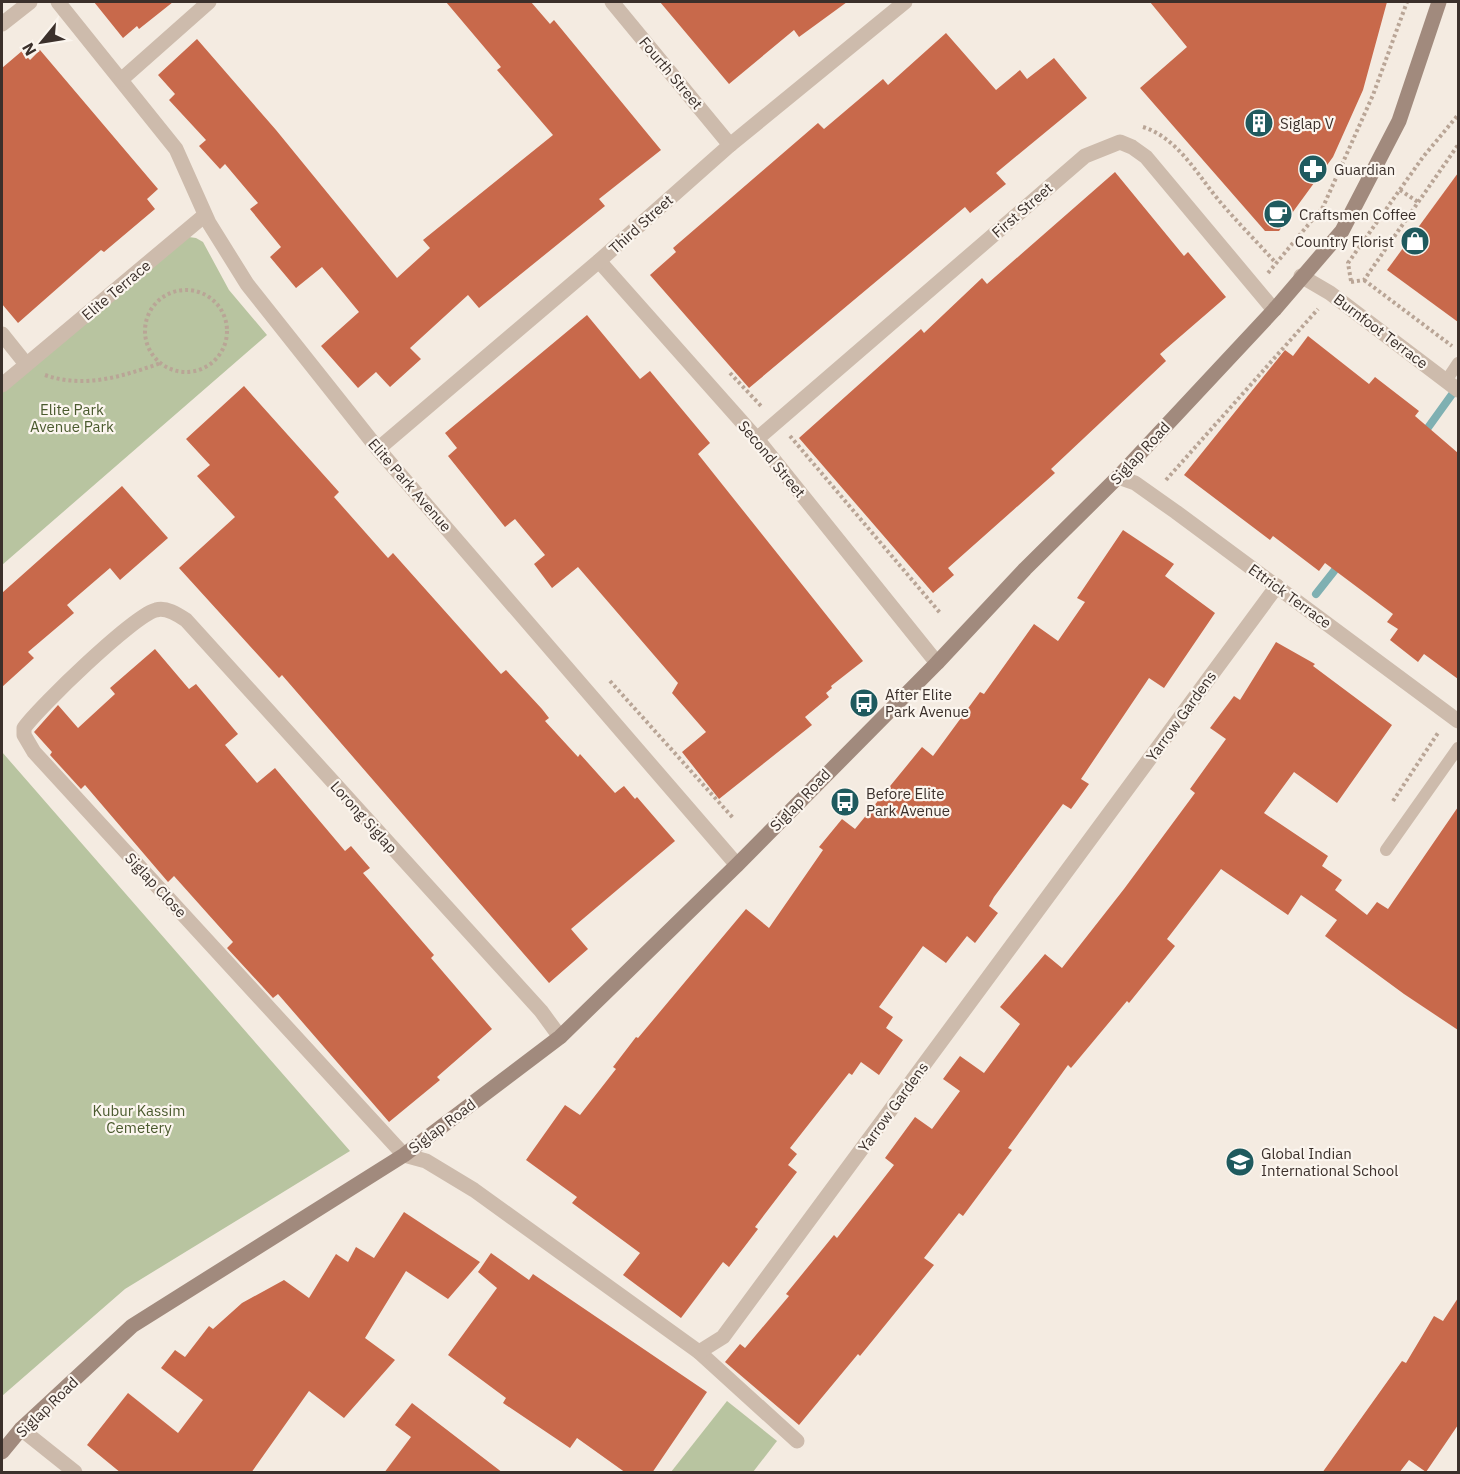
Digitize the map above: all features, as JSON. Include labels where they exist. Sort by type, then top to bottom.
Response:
[{"type":"main road","name":"Siglap Road","points":[[2,1452],[21,1429],[132,1326],[404,1155],[560,1037],[737,865],[937,663],[1025,569],[1118,477],[1274,310],[1342,231],[1399,121],[1439,2]]},
{"type":"street","points":[[2,24],[30,2]]},
{"type":"street","name":"Elite Park Avenue","points":[[58,2],[176,149],[205,215],[247,284],[378,449],[737,865]]},
{"type":"street","points":[[122,79],[209,2]]},
{"type":"street","name":"Fourth Street","points":[[612,2],[730,145]]},
{"type":"street","name":"Third Street","points":[[378,449],[599,261],[730,145],[905,2]]},
{"type":"street","name":"First Street","points":[[757,439],[1085,156],[1120,142],[1146,157],[1274,310]]},
{"type":"street","name":"Elite Terrace","points":[[2,385],[205,215]]},
{"type":"street","name":"Second Street","points":[[599,261],[757,439],[937,663]]},
{"type":"street","name":"Burnfoot Terrace","points":[[1301,276],[1330,293],[1458,390]]},
{"type":"street","points":[[2,334],[26,364]]},
{"type":"street","name":"Ettrick Terrace","points":[[1118,477],[1135,483],[1458,721]]},
{"type":"street","name":"Yarrow Gardens","points":[[699,1352],[723,1337],[1277,586]]},
{"type":"street","name":"Siglap Close","points":[[159,609],[132,622],[30,719],[24,728],[24,735],[34,752],[404,1155]]},
{"type":"street","name":"Lorong Siglap","points":[[159,609],[172,612],[186,620],[541,1011],[560,1037]]},
{"type":"street","points":[[404,1155],[426,1161],[474,1190],[699,1352],[797,1441]]},
{"type":"street","points":[[21,1429],[75,1473]]},
{"type":"lane","points":[[1446,381],[1458,363]]},
{"type":"lane","points":[[1386,850],[1458,748]]},
{"type":"path","points":[[1257,288],[1323,207],[1373,95],[1407,2]]},
{"type":"path","points":[[1364,280],[1458,145]]},
{"type":"path","points":[[1401,190],[1418,202]]},
{"type":"path","points":[[1351,281],[1364,280],[1458,350]]},
{"type":"path","points":[[26,364],[46,375],[80,382],[107,380],[161,363],[171,369],[193,371],[213,362],[220,354],[227,332],[226,321],[214,301],[206,295],[184,290],[173,291],[163,296],[148,313],[145,335],[148,346],[161,363]]},
{"type":"path","points":[[798,428],[789,436],[941,614]]},
{"type":"green space","name":"Elite Park Avenue Park","points":[[189,237],[203,242],[229,290],[267,335],[2,565],[2,391]]},
{"type":"green space","name":"Kubur Kassim Cemetery","points":[[2,752],[350,1151],[125,1289],[2,1396]]},
{"type":"green space","points":[[727,1401],[777,1441],[753,1472],[671,1472]]},
{"type":"building","points":[[94,2],[173,2],[139,29],[137,26],[123,38]]},
{"type":"building","points":[[446,2],[531,2],[550,24],[554,20],[661,150],[599,199],[605,206],[479,308],[468,295],[410,348],[421,359],[390,387],[376,372],[358,388],[321,346],[359,312],[322,267],[296,288],[270,257],[281,247],[250,209],[258,203],[225,164],[220,169],[199,146],[206,140],[169,100],[175,94],[158,75],[197,39],[276,130],[397,278],[430,248],[423,240],[553,135],[497,70],[501,67]]},
{"type":"building","points":[[660,2],[847,2],[799,37],[794,30],[729,84]]},
{"type":"building","name":"Siglap V","points":[[1150,2],[1387,2],[1363,90],[1333,157],[1279,231],[1265,231],[1140,88],[1187,47]]},
{"type":"building","points":[[946,33],[996,90],[1020,70],[1027,79],[1054,58],[1087,98],[996,173],[1006,184],[970,213],[965,207],[749,388],[650,275],[676,252],[673,248],[818,123],[824,129],[883,79],[888,85]]},
{"type":"building","points":[[40,50],[158,189],[147,199],[155,209],[104,252],[101,250],[18,323],[2,304],[2,68],[22,51],[30,60]]},
{"type":"building","points":[[1115,172],[1184,256],[1188,252],[1226,297],[1160,354],[1166,361],[1051,469],[1055,473],[948,568],[954,575],[933,593],[799,438],[921,329],[924,333],[982,278],[987,284]]},
{"type":"building","points":[[1458,173],[1458,322],[1387,270]]},
{"type":"building","points":[[587,315],[640,379],[650,371],[710,443],[698,454],[863,661],[831,686],[832,688],[826,693],[829,697],[805,717],[812,725],[719,799],[682,752],[706,732],[672,693],[678,683],[578,567],[552,588],[534,564],[545,555],[515,519],[505,527],[448,456],[457,448],[445,433]]},
{"type":"building","points":[[1308,336],[1369,384],[1375,377],[1419,411],[1415,416],[1458,453],[1458,679],[1424,654],[1418,662],[1390,640],[1398,629],[1387,622],[1393,614],[1325,563],[1319,571],[1273,536],[1270,540],[1184,475],[1285,350],[1293,356]]},
{"type":"building","points":[[244,386],[339,492],[334,497],[388,558],[393,553],[501,674],[506,670],[542,709],[549,718],[545,721],[578,757],[580,754],[615,793],[624,786],[635,799],[637,797],[675,841],[571,929],[588,949],[549,983],[282,675],[279,678],[179,568],[235,517],[197,476],[210,465],[186,439]]},
{"type":"building","points":[[122,486],[168,538],[120,580],[110,568],[67,605],[74,613],[28,652],[34,658],[2,687],[2,593]]},
{"type":"building","points":[[1123,530],[1174,564],[1165,576],[1215,613],[1164,688],[1149,678],[1081,779],[1089,784],[1071,809],[1063,804],[994,897],[989,906],[998,913],[975,943],[967,936],[946,963],[923,946],[879,1007],[893,1017],[886,1028],[903,1040],[879,1075],[861,1062],[852,1075],[849,1073],[790,1148],[797,1154],[788,1165],[797,1172],[755,1227],[758,1229],[729,1267],[723,1262],[681,1318],[623,1275],[640,1253],[572,1203],[577,1197],[526,1160],[565,1105],[580,1115],[616,1069],[613,1067],[636,1037],[638,1038],[746,909],[769,928],[823,850],[819,847],[842,819],[855,829],[922,747],[933,756],[980,692],[984,694],[1034,624],[1058,641],[1085,602],[1077,598]]},
{"type":"building","points":[[1276,642],[1315,664],[1313,666],[1392,725],[1337,803],[1294,772],[1264,813],[1328,856],[1322,866],[1342,880],[1335,890],[1367,915],[1377,902],[1388,909],[1458,807],[1458,1030],[1325,936],[1337,920],[1301,895],[1288,915],[1221,869],[1167,939],[1175,946],[1129,1003],[1127,1001],[1071,1068],[1068,1065],[1008,1148],[1012,1150],[963,1216],[959,1213],[924,1258],[934,1265],[860,1356],[858,1354],[799,1425],[725,1362],[740,1344],[745,1348],[789,1296],[786,1294],[834,1235],[837,1238],[894,1165],[885,1158],[915,1117],[932,1129],[960,1091],[943,1079],[960,1056],[984,1073],[1020,1024],[1000,1007],[1045,954],[1062,968],[1124,889],[1195,793],[1190,789],[1226,739],[1210,728],[1234,696],[1240,700]]},
{"type":"building","points":[[155,649],[189,689],[196,684],[238,734],[225,745],[257,783],[275,768],[345,851],[351,846],[370,868],[363,873],[434,955],[431,958],[492,1029],[437,1077],[440,1080],[389,1122],[278,994],[273,998],[227,948],[233,942],[174,876],[168,882],[85,785],[81,789],[50,755],[52,752],[34,732],[58,705],[78,728],[115,694],[110,688]]},
{"type":"building","points":[[404,1212],[480,1262],[448,1299],[406,1271],[365,1338],[395,1360],[344,1418],[309,1391],[251,1473],[121,1473],[87,1445],[128,1393],[178,1433],[203,1400],[161,1368],[175,1350],[185,1357],[209,1326],[213,1329],[242,1303],[284,1280],[309,1298],[336,1254],[348,1262],[356,1247],[374,1258]]},
{"type":"building","points":[[491,1253],[529,1280],[533,1274],[707,1392],[652,1473],[626,1473],[577,1438],[570,1448],[503,1403],[506,1398],[448,1355],[497,1288],[478,1272]]},
{"type":"building","points":[[1458,1298],[1458,1425],[1426,1472],[1409,1460],[1399,1473],[1322,1473],[1402,1361],[1406,1363],[1434,1316],[1443,1321]]},
{"type":"building","points":[[412,1403],[503,1473],[384,1473],[411,1437],[395,1425]]},
{"type":"waterway","points":[[1422,436],[1458,386]]},
{"type":"waterway","points":[[1316,594],[1342,561]]},
{"type":"place","name":"Siglap V","points":[[1259,123]]},
{"type":"place","name":"Guardian","points":[[1313,169]]},
{"type":"place","name":"Craftsmen Coffee","points":[[1278,214]]},
{"type":"place","name":"Country Florist","points":[[1415,241]]},
{"type":"place","name":"After Elite Park Avenue","points":[[864,703]]},
{"type":"place","name":"Before Elite Park Avenue","points":[[845,802]]},
{"type":"place","name":"Global Indian International School","points":[[1240,1162]]}]
